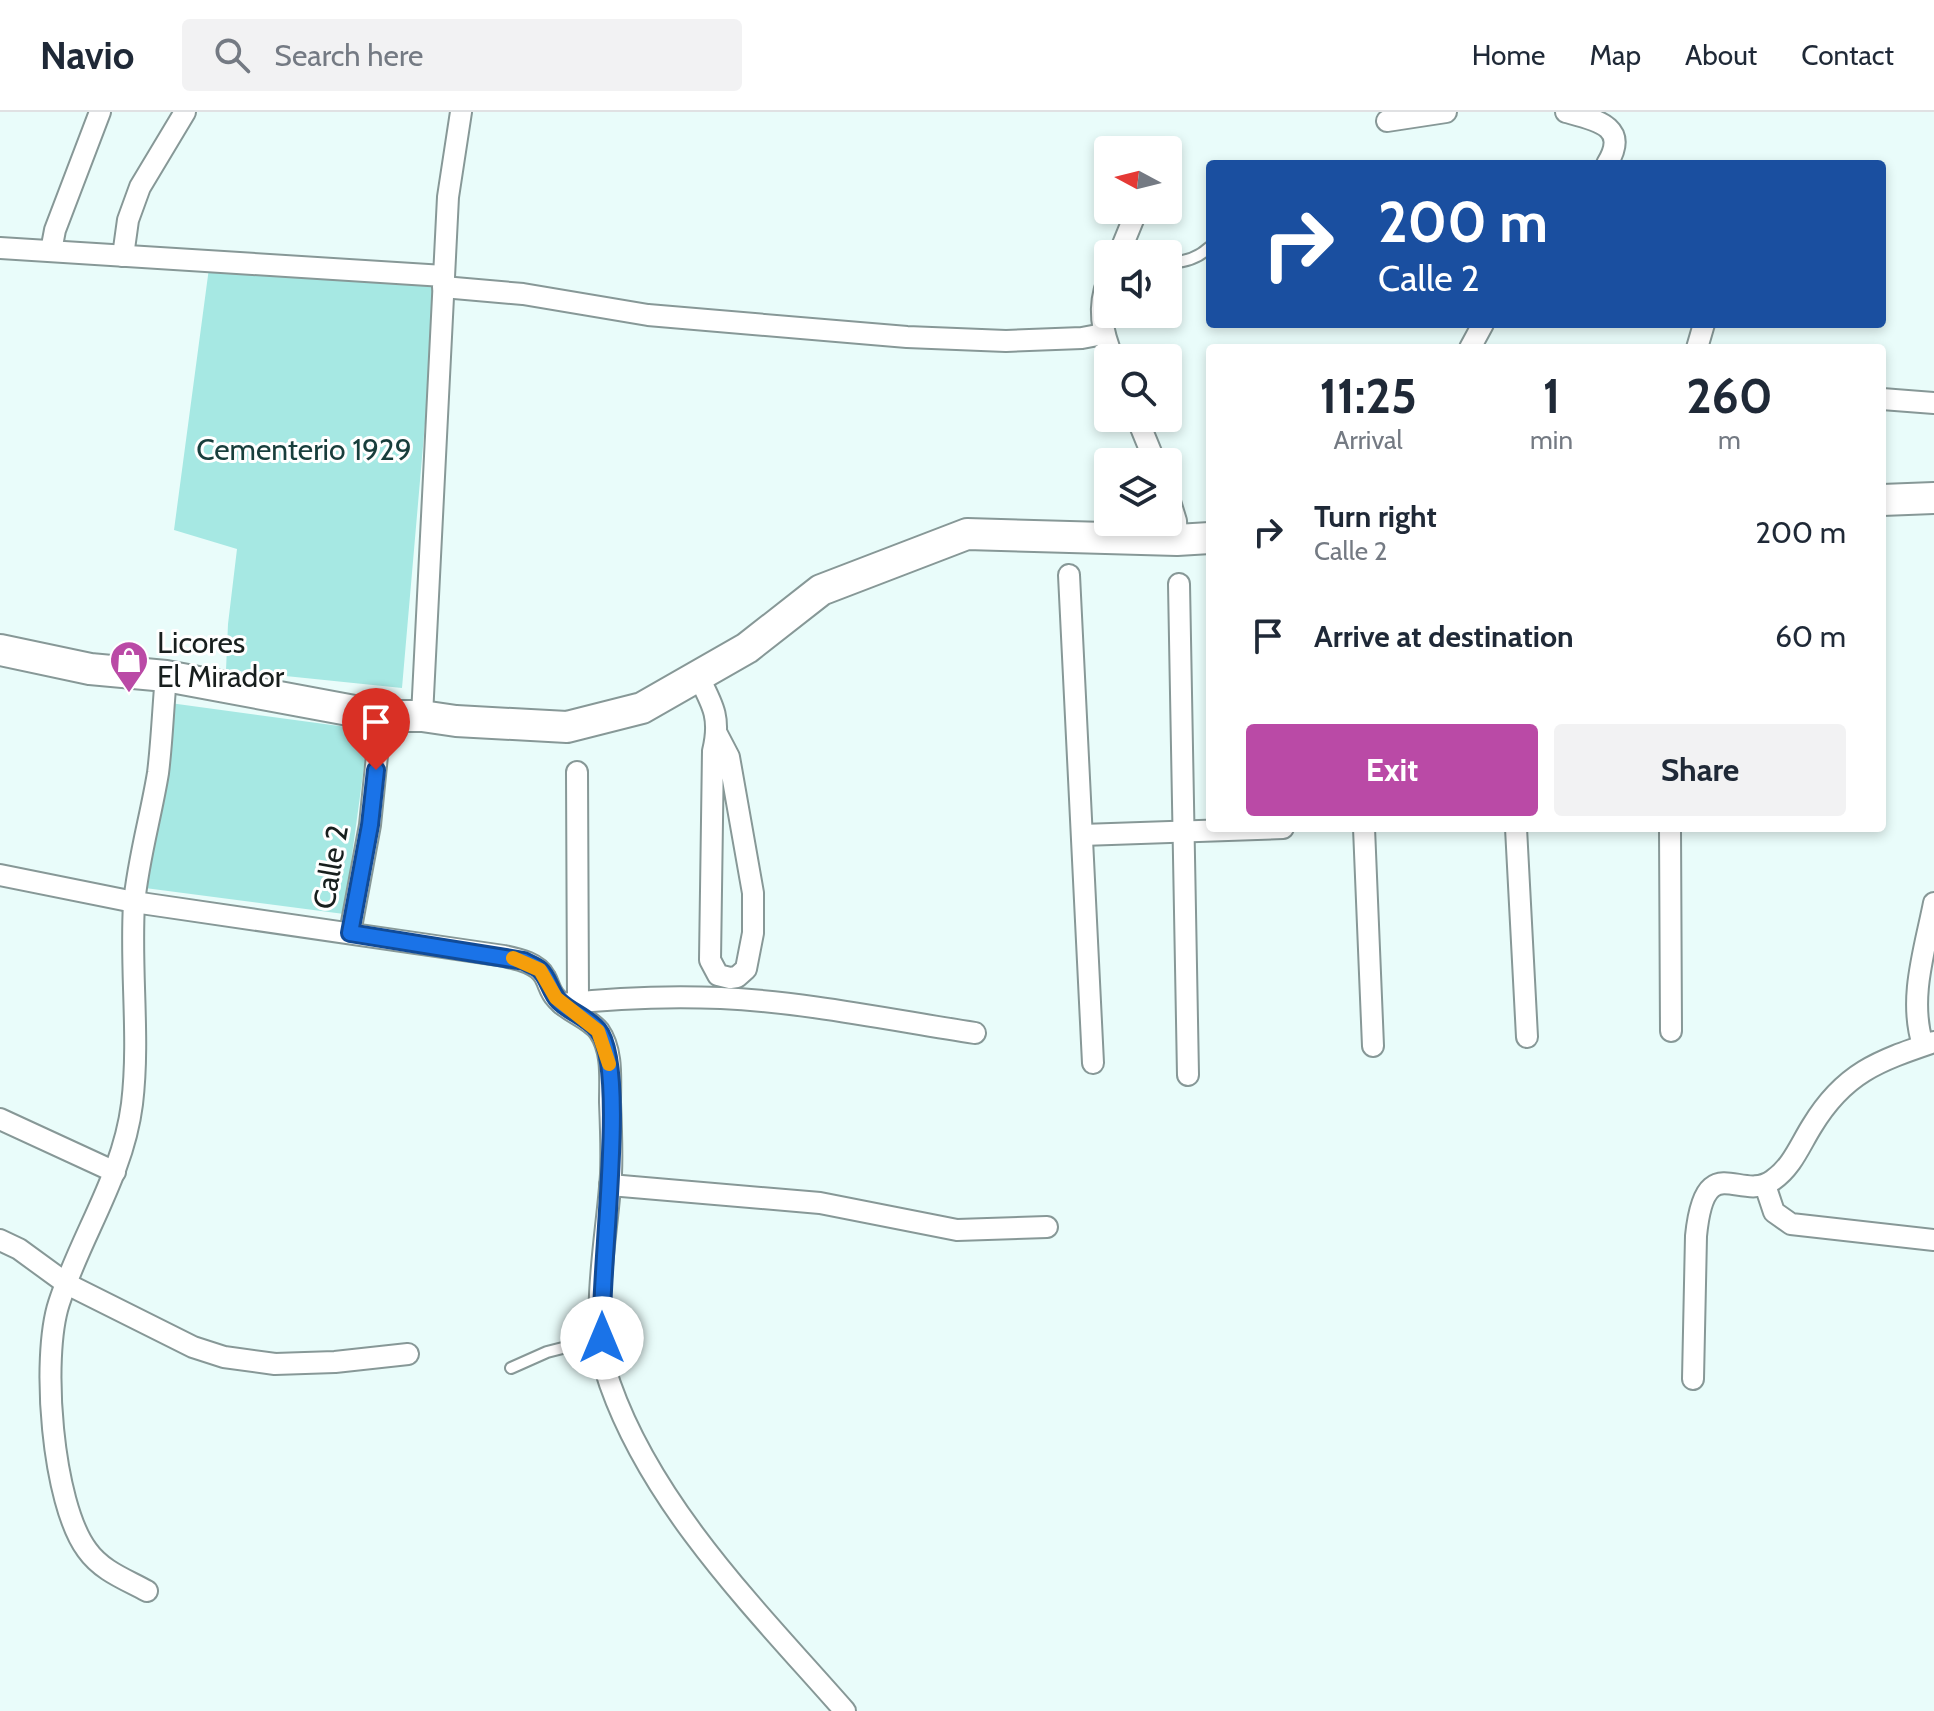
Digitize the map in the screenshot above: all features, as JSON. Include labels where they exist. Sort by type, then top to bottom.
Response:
[{"type":"street","points":[[51,251],[55,230],[100,112]]},
{"type":"street","points":[[123,256],[128,220],[140,187],[185,112]]},
{"type":"street","points":[[422,716],[448,197],[461,112]]},
{"type":"street","points":[[1387,121],[1446,112]]},
{"type":"street","points":[[1566,112],[1606,126],[1613,132],[1614,150],[1609,160]]},
{"type":"street","points":[[0,248],[443,281],[648,315],[907,337],[1018,340],[1082,338],[1103,334]]},
{"type":"street","points":[[1103,328],[1107,344]]},
{"type":"street","points":[[1886,399],[1934,403]]},
{"type":"street","points":[[1886,500],[1934,498]]},
{"type":"street","points":[[0,650],[90,669],[166,676],[381,716],[422,716],[456,721],[567,727],[642,708],[747,648],[821,590],[967,534],[1206,538]]},
{"type":"street","points":[[1177,536],[1177,540]]},
{"type":"street","points":[[1069,575],[1093,1063]]},
{"type":"street","points":[[1179,584],[1188,1075]]},
{"type":"street","points":[[147,1591],[105,1570],[78,1536],[65,1503],[51,1383],[54,1328],[59,1303],[115,1172],[126,1138],[132,1102],[134,902],[158,771],[166,676]]},
{"type":"street","points":[[698,676],[716,712],[717,734],[713,751],[710,960],[718,975],[730,978],[737,977],[746,969],[753,933],[753,893],[729,757],[717,734]]},
{"type":"street","name":"Calle 2","points":[[350,933],[370,825],[381,716]]},
{"type":"street","points":[[570,1003],[577,772]]},
{"type":"street","points":[[1082,835],[1206,831]]},
{"type":"street","points":[[1364,832],[1373,1046]]},
{"type":"street","points":[[1516,832],[1527,1037]]},
{"type":"street","points":[[1670,832],[1671,1031]]},
{"type":"street","points":[[0,875],[134,902],[524,961],[540,970],[549,988],[570,1003],[598,1031],[607,1051],[611,1080],[610,1185],[602,1265],[602,1338],[603,1359],[619,1409],[666,1492],[719,1567],[845,1711]]},
{"type":"street","points":[[1693,1379],[1696,1236],[1705,1196],[1726,1182],[1765,1185],[1774,1180],[1791,1163],[1826,1106],[1858,1073],[1928,1044],[1917,1028],[1917,994],[1934,903]]},
{"type":"street","points":[[570,1003],[722,998],[975,1033]]},
{"type":"street","points":[[0,1119],[115,1172]]},
{"type":"street","points":[[610,1185],[820,1203],[957,1230],[1047,1227]]},
{"type":"street","points":[[1765,1185],[1774,1212],[1791,1224],[1934,1240]]},
{"type":"street","points":[[0,1240],[19,1249],[67,1284],[193,1347],[224,1357],[275,1364],[335,1362],[408,1354]]},
{"type":"lane","points":[[1182,261],[1196,258],[1206,250]]},
{"type":"lane","points":[[511,1368],[547,1352],[602,1338]]},
{"type":"green space","name":"Cementerio 1929","points":[[209,268],[437,285],[402,688],[226,670],[237,549],[174,530]]},
{"type":"green space","points":[[170,703],[369,730],[344,914],[145,888]]},
{"type":"slow traffic","points":[[513,958],[540,970],[556,998],[598,1031],[609,1064]]},
{"type":"place","name":"Licores El Mirador","points":[[129,694]]},
{"type":"route","points":[[376,770],[370,825],[350,933],[524,961],[540,970],[556,998],[598,1031],[607,1051],[611,1080],[611,1172],[602,1265],[602,1338]]}]
